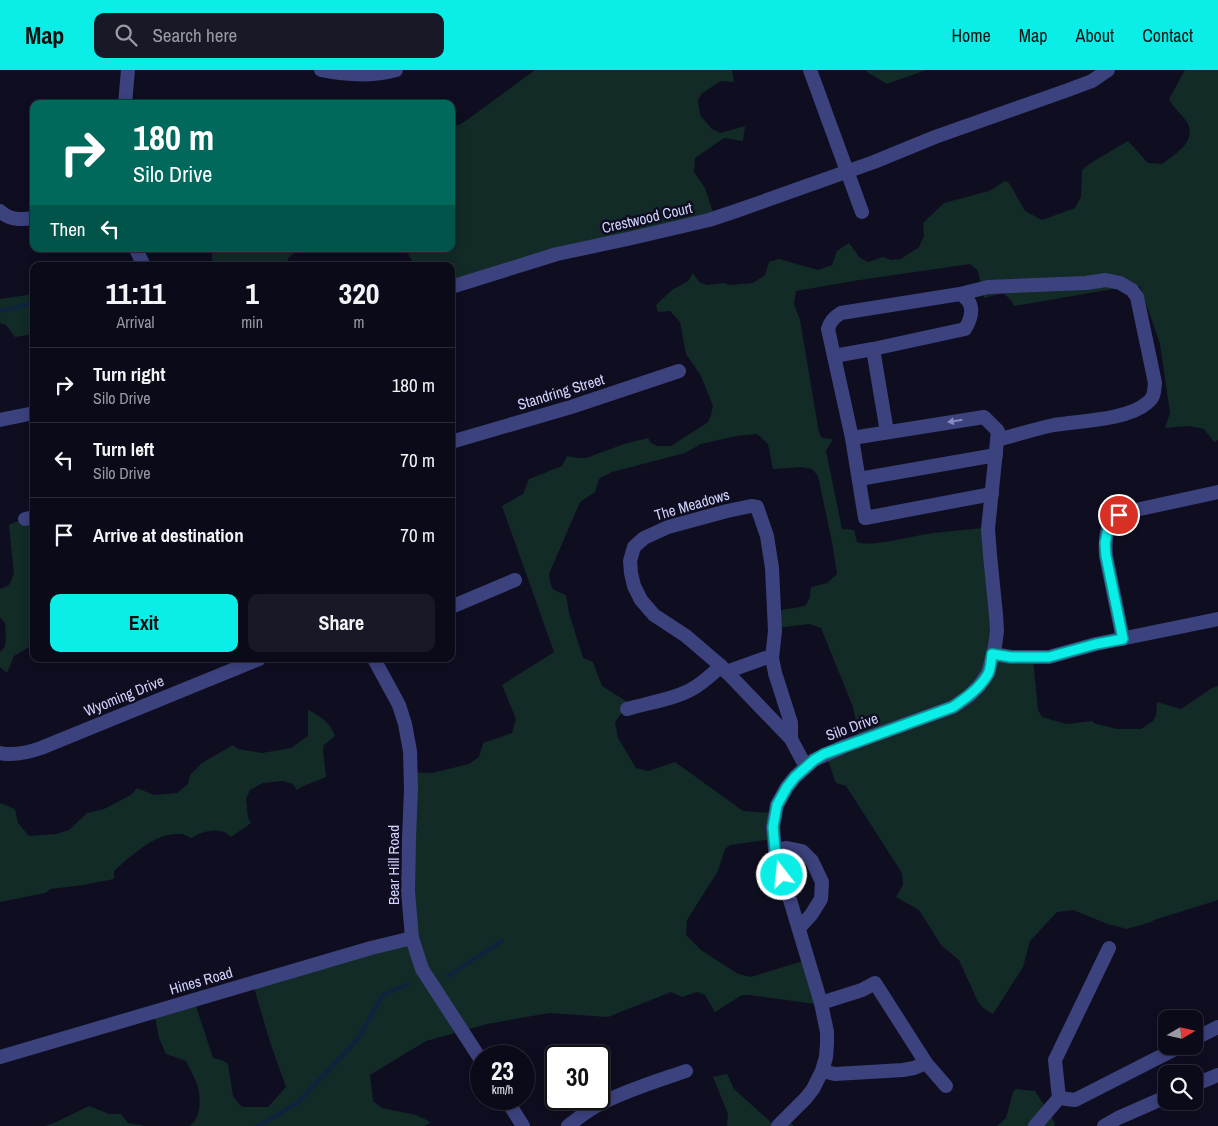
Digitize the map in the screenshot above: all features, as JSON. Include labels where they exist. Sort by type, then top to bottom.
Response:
[{"type":"street","points":[[125,100],[128,70]]},
{"type":"street","points":[[321,70],[346,74],[367,74],[396,70]]},
{"type":"street","points":[[810,70],[862,212]]},
{"type":"street","name":"Crestwood Court","points":[[455,286],[557,254],[709,220],[847,172],[935,137],[1092,81],[1108,70]]},
{"type":"street","points":[[0,211],[5,216],[16,219],[30,218]]},
{"type":"street","points":[[852,438],[984,417],[997,436],[1124,415],[1138,410],[1154,397],[1155,383],[1137,297],[1132,290],[1120,283],[1106,280],[1086,283],[988,287],[960,294],[841,314],[834,317],[828,329],[852,438],[865,518],[992,494]]},
{"type":"street","points":[[834,356],[965,329],[972,310],[969,302],[960,294]]},
{"type":"street","points":[[873,348],[887,432]]},
{"type":"street","name":"Standring Street","points":[[455,441],[571,408],[679,371]]},
{"type":"street","points":[[0,420],[30,414]]},
{"type":"street","name":"Silo Drive","points":[[778,1126],[813,1089],[822,1071],[828,1044],[821,1003],[775,850],[773,827],[777,805],[795,777],[814,760],[824,754],[953,707],[969,696],[988,673],[996,631],[988,529],[997,436]]},
{"type":"street","points":[[859,479],[996,455]]},
{"type":"street","points":[[1123,639],[1106,556],[1105,543],[1109,525],[1119,515],[1131,511],[1218,492]]},
{"type":"street","name":"The Meadows","points":[[791,739],[792,724],[772,658],[775,630],[772,568],[767,536],[757,507],[751,506],[727,511],[668,527],[644,538],[634,547],[630,561],[634,586],[640,600],[654,616],[686,636],[724,669],[791,739],[806,766]]},
{"type":"street","points":[[455,605],[515,580]]},
{"type":"street","points":[[992,654],[1011,657],[1049,657],[1096,644],[1218,619]]},
{"type":"street","points":[[627,709],[682,694],[724,669],[772,658]]},
{"type":"street","name":"Wyoming Drive","points":[[0,754],[27,753],[41,748],[252,662]]},
{"type":"street","name":"Bear Hill Road","points":[[376,662],[399,705],[410,751],[411,789],[408,891],[412,938],[422,969],[471,1045]]},
{"type":"street","points":[[775,850],[787,848],[802,851],[812,861],[822,882],[821,899],[811,915],[799,928]]},
{"type":"street","name":"Hines Road","points":[[0,1057],[364,950],[412,938]]},
{"type":"street","points":[[1035,1126],[1059,1098],[1056,1060],[1108,948]]},
{"type":"street","points":[[821,1003],[862,990],[875,983],[926,1063],[946,1086]]},
{"type":"street","points":[[1203,1035],[1218,1027]]},
{"type":"street","points":[[1059,1098],[1075,1100],[1163,1055]]},
{"type":"street","points":[[822,1071],[835,1074],[896,1070],[914,1068],[926,1063]]},
{"type":"street","points":[[568,1126],[599,1104],[632,1089],[686,1070]]},
{"type":"street","points":[[1203,1081],[1218,1074]]},
{"type":"street","points":[[1104,1126],[1158,1100]]},
{"type":"street","points":[[513,1110],[523,1126]]},
{"type":"green space","points":[[535,70],[732,70],[734,82],[721,81],[701,94],[698,101],[700,115],[712,129],[720,133],[745,126],[743,141],[724,138],[695,158],[694,172],[705,188],[714,215],[455,284],[455,262],[412,262],[407,252],[455,252],[455,126],[467,120]]},
{"type":"green space","points":[[866,70],[926,70],[887,84]]},
{"type":"green space","points":[[1185,70],[1218,70],[1218,440],[1214,442],[1204,429],[1189,426],[1165,428],[1170,413],[1160,344],[1140,286],[1130,286],[1014,306],[1011,300],[1003,293],[984,298],[978,271],[970,264],[796,291],[794,304],[800,320],[819,433],[822,438],[833,439],[826,451],[842,529],[854,530],[857,542],[871,543],[933,533],[983,528],[995,622],[990,664],[1033,658],[1038,710],[1042,717],[1066,724],[1093,721],[1093,723],[1117,729],[1141,729],[1153,721],[1156,716],[1157,702],[1181,709],[1218,686],[1218,900],[1127,929],[1108,924],[1073,910],[1057,912],[1030,941],[1023,967],[993,1014],[983,1008],[978,1002],[959,960],[941,945],[919,910],[896,897],[903,885],[902,873],[846,786],[836,783],[826,755],[859,738],[853,707],[821,628],[809,624],[777,628],[776,611],[805,606],[810,597],[811,587],[827,583],[837,574],[818,476],[812,469],[801,467],[773,469],[768,444],[757,434],[736,436],[701,444],[685,453],[612,472],[599,479],[595,492],[580,502],[549,574],[551,586],[566,595],[569,613],[583,658],[593,662],[602,686],[629,703],[615,722],[618,738],[636,768],[648,771],[675,762],[743,811],[773,813],[772,839],[730,845],[725,849],[718,871],[687,920],[686,935],[701,950],[738,974],[751,977],[803,961],[816,1004],[742,995],[715,1012],[705,995],[697,992],[682,997],[671,992],[608,1017],[549,1013],[487,1024],[426,1041],[370,1075],[373,1101],[382,1108],[416,1115],[431,1122],[425,1126],[189,1126],[193,1123],[198,1113],[200,1101],[197,1084],[186,1061],[166,1054],[159,1038],[154,1011],[193,997],[213,1058],[228,1064],[233,1096],[242,1107],[268,1107],[286,1087],[252,981],[407,937],[407,772],[432,773],[469,764],[479,757],[483,743],[512,733],[516,719],[502,685],[554,652],[502,506],[523,494],[529,479],[562,466],[567,456],[586,458],[624,444],[648,438],[651,443],[658,446],[671,446],[708,422],[713,406],[701,376],[686,354],[680,322],[670,311],[658,312],[656,305],[672,290],[688,281],[693,273],[699,282],[707,285],[753,283],[765,275],[769,262],[779,259],[818,270],[832,265],[837,251],[849,243],[860,258],[868,262],[883,257],[891,260],[901,259],[919,247],[924,236],[923,223],[944,203],[989,191],[1005,181],[1009,183],[1025,211],[1042,220],[1075,208],[1081,197],[1082,170],[1128,141],[1148,163],[1162,164],[1178,152],[1186,143],[1190,131],[1188,124],[1169,99]]},
{"type":"green space","points":[[212,252],[296,252],[288,258],[288,262],[212,262]]},
{"type":"green space","points":[[30,295],[30,335],[15,337],[6,325],[0,323],[0,299]]},
{"type":"green space","points":[[30,517],[30,646],[14,656],[7,673],[0,667],[0,652],[4,648],[6,641],[5,623],[0,617],[0,589],[9,585],[14,574],[10,524]]},
{"type":"green space","points":[[309,710],[328,724],[335,736],[324,745],[326,777],[297,790],[293,784],[283,781],[263,783],[250,790],[246,799],[248,818],[251,823],[231,837],[217,831],[201,833],[192,838],[181,834],[171,834],[144,846],[128,858],[114,871],[114,879],[51,889],[45,893],[0,902],[0,803],[15,809],[18,823],[29,836],[56,834],[69,830],[87,813],[104,809],[131,795],[137,788],[154,795],[177,793],[188,784],[190,775],[202,763],[233,745],[238,749],[262,753],[291,748],[308,736]]},
{"type":"green space","points":[[727,1074],[734,1089],[773,1124],[788,1120],[794,1126],[727,1126],[728,1114],[713,1077]]},
{"type":"green space","points":[[1016,1089],[1035,1091],[1054,1121],[1055,1126],[997,1126],[1006,1118],[1013,1092]]},
{"type":"green space","points":[[89,1106],[109,1114],[121,1114],[128,1123],[146,1126],[45,1126]]},
{"type":"waterway","points":[[0,311],[30,304]]},
{"type":"waterway","points":[[448,976],[502,941]]},
{"type":"waterway","points":[[258,1126],[297,1103],[357,1040],[383,995],[408,984]]},
{"type":"route","points":[[782,875],[775,850],[773,827],[777,805],[795,777],[814,760],[824,754],[953,707],[979,686],[988,673],[992,654],[1011,657],[1049,657],[1096,644],[1123,639],[1105,543],[1109,525],[1119,515]]}]
